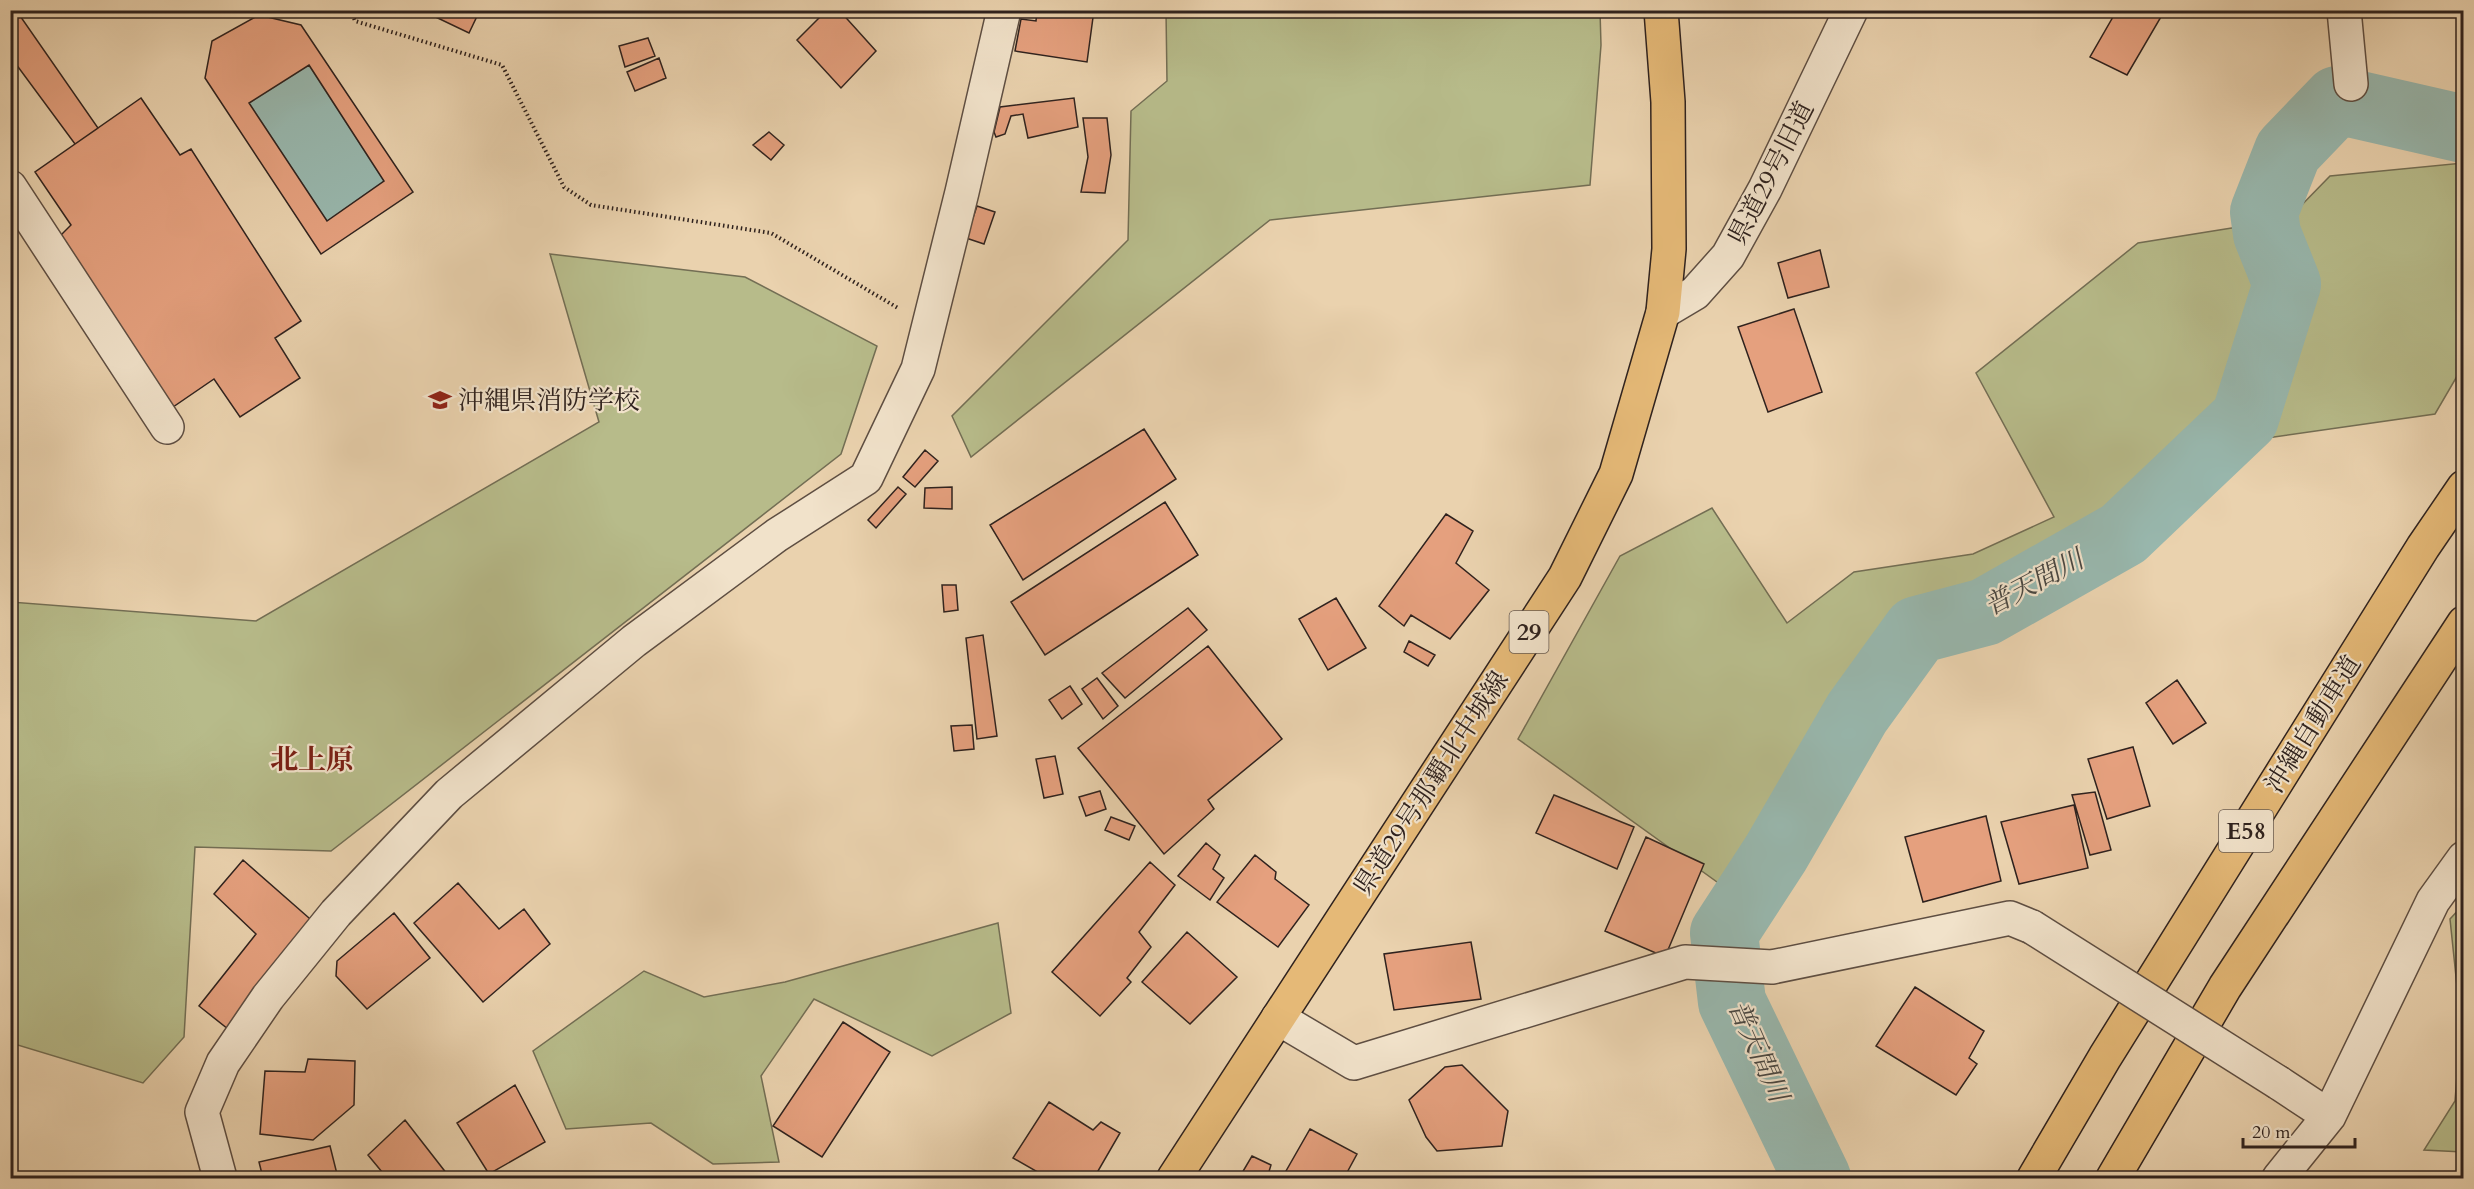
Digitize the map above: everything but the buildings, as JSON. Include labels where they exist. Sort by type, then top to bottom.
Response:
[{"type":"main road","name":"県道29号那覇北中城線","points":[[1174,1179],[1565,577],[1616,474],[1663,312],[1669,249],[1668,102],[1661,10]]},
{"type":"main road","name":"沖縄自動車道","points":[[2034,1179],[2105,1057],[2463,487]]},
{"type":"main road","name":"E58","points":[[2113,1179],[2225,987],[2463,623]]},
{"type":"street","points":[[220,1179],[202,1112],[224,1063],[268,997],[336,914],[449,794],[634,641],[777,536],[866,478],[918,369],[1004,10]]},
{"type":"street","name":"県道29号旧道","points":[[1663,312],[1695,293],[1728,256],[1765,189],[1851,10]]},
{"type":"street","points":[[2344,10],[2351,84]]},
{"type":"street","points":[[10,187],[167,427]]},
{"type":"street","points":[[2279,1179],[2329,1116],[2433,901],[2463,858]]},
{"type":"street","points":[[1278,1018],[1354,1064],[1685,962],[1772,968],[2010,918],[2032,927],[2329,1116]]},
{"type":"path","points":[[351,10],[355,21],[502,65],[564,187],[591,205],[771,233],[929,326]]},
{"type":"green space","points":[[1166,11],[1600,11],[1601,45],[1590,185],[1270,220],[971,457],[952,416],[1128,240],[1131,111],[1167,81]]},
{"type":"green space","points":[[2463,163],[2463,366],[2435,414],[2253,440],[2077,558],[2008,610],[1915,619],[1851,692],[1795,810],[1731,892],[1518,739],[1620,556],[1712,508],[1787,623],[1854,572],[1973,554],[2054,517],[1976,373],[2138,243],[2288,219],[2330,176]]},
{"type":"green space","points":[[550,254],[745,277],[877,346],[841,454],[331,851],[195,847],[184,1037],[143,1083],[11,1043],[11,602],[256,621],[599,422]]},
{"type":"green space","points":[[2463,905],[2463,1152],[2424,1150],[2455,1101],[2461,1025],[2450,919]]},
{"type":"green space","points":[[998,923],[1011,1013],[932,1056],[814,999],[761,1076],[779,1162],[713,1164],[651,1123],[566,1129],[533,1051],[644,971],[704,997],[785,982]]},
{"type":"water","points":[[309,65],[384,181],[327,221],[249,103]]},
{"type":"waterway","name":"普天間川","points":[[1817,1178],[1732,1002],[1724,933],[1776,853],[1857,713],[1917,630],[1985,612],[2123,534],[2245,418],[2287,284],[2267,234],[2264,212],[2288,151],[2337,100],[2464,129]]},
{"type":"place","name":"沖縄県消防学校","points":[[440,400]]},
{"type":"district","name":"北上原","points":[[312,760]]}]
